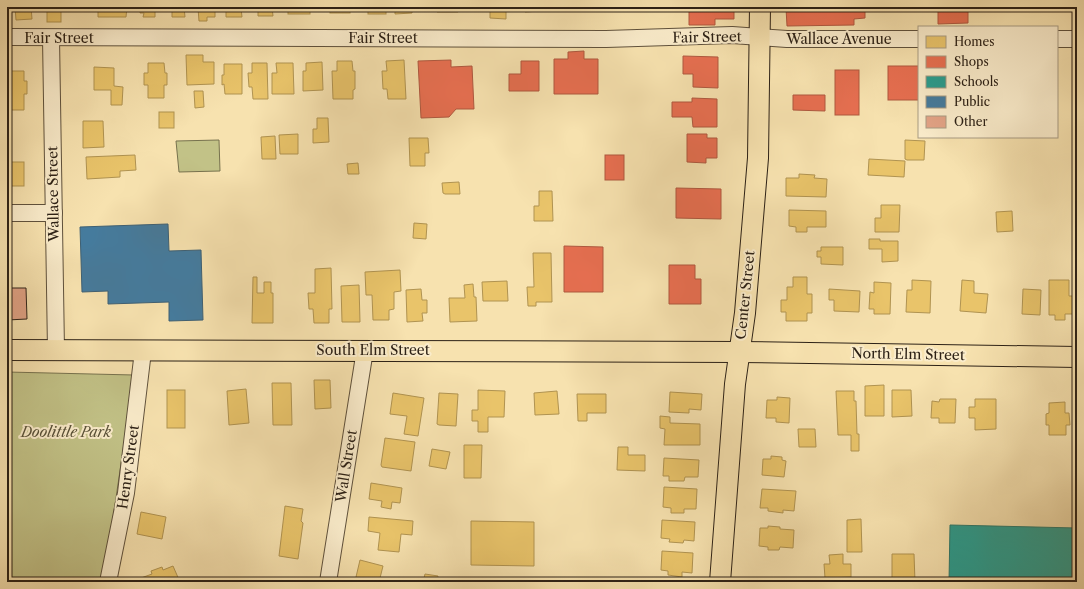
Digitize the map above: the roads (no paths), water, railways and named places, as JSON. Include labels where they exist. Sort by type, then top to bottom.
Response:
[{"type":"main road","name":"Center Street","points":[[720,582],[736,384],[745,313],[760,139],[760,7]]},
{"type":"main road","name":"South Elm Street","points":[[7,350],[739,352]]},
{"type":"main road","name":"North Elm Street","points":[[739,352],[1077,357]]},
{"type":"street","name":"Fair Street","points":[[7,37],[606,39],[732,35],[760,37]]},
{"type":"street","name":"Wallace Avenue","points":[[760,37],[787,39],[918,39]]},
{"type":"street","name":"Wallace Street","points":[[51,38],[56,350]]},
{"type":"street","points":[[1058,39],[1077,39]]},
{"type":"street","points":[[7,213],[54,213]]},
{"type":"street","name":"Henry Street","points":[[108,582],[126,493],[143,350]]},
{"type":"street","name":"Wall Street","points":[[328,582],[365,350]]},
{"type":"park label","name":"Doolittle Park","points":[[66,432]]}]
